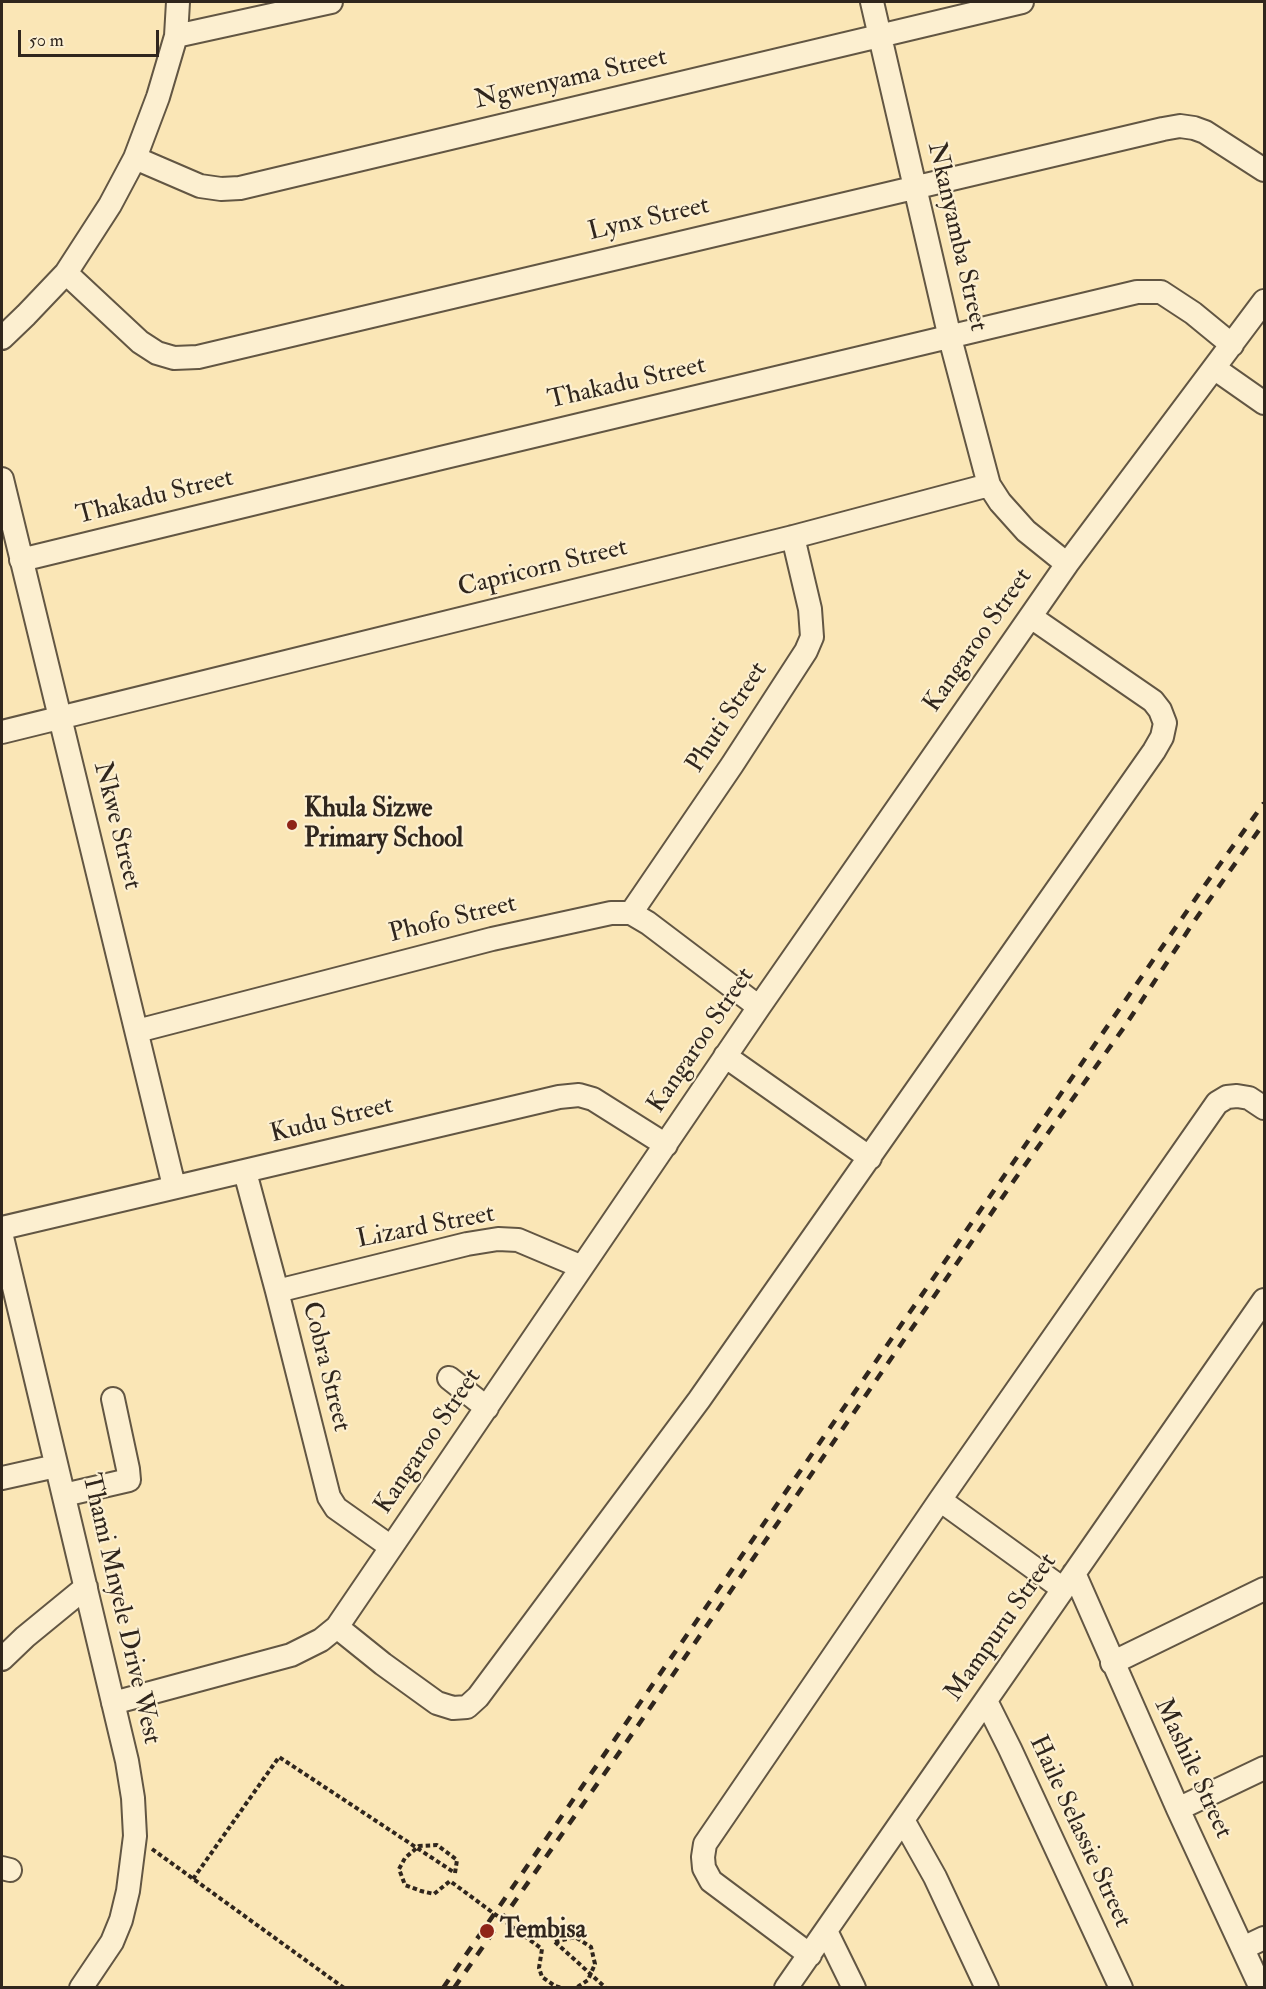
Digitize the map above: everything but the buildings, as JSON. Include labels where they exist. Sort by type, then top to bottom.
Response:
[{"type":"street","points":[[2,338],[66,273],[110,205],[135,158],[158,97],[176,36],[178,2]]},
{"type":"street","points":[[176,36],[330,2]]},
{"type":"street","name":"Nkanyamba Street","points":[[872,2],[950,338],[989,485]]},
{"type":"street","name":"Ngwenyama Street","points":[[135,158],[200,186],[221,189],[240,188],[1022,2]]},
{"type":"street","name":"Lynx Street","points":[[66,273],[140,342],[157,353],[174,358],[198,357],[915,186],[1179,126],[1205,132],[1264,170]]},
{"type":"street","name":"Thakadu Street","points":[[21,560],[1137,292],[1161,292],[1232,345]]},
{"type":"street","name":"Kangaroo Street","points":[[113,1702],[291,1655],[321,1640],[337,1627],[725,1056],[1067,564],[1264,301]]},
{"type":"street","points":[[1214,368],[1264,403]]},
{"type":"street","name":"Nkwe Street","points":[[2,479],[174,1186]]},
{"type":"street","points":[[989,485],[1000,502],[1026,531],[1067,564]]},
{"type":"street","name":"Capricorn Street","points":[[2,732],[793,537],[989,485]]},
{"type":"street","name":"Phuti Street","points":[[631,913],[806,651],[812,637],[810,609],[793,537]]},
{"type":"street","points":[[337,1627],[437,1703],[453,1708],[467,1707],[478,1698],[699,1400],[1154,751],[1162,737],[1165,723],[1161,710],[1153,701],[1031,617]]},
{"type":"street","name":"Phofo Street","points":[[137,1031],[492,939],[611,913],[631,913]]},
{"type":"street","points":[[631,913],[759,1007]]},
{"type":"street","points":[[725,1056],[870,1158]]},
{"type":"street","name":"Kudu Street","points":[[2,1228],[481,1114],[569,1096],[579,1095],[593,1099],[666,1145]]},
{"type":"street","points":[[810,1954],[711,1881],[704,1868],[705,1844],[940,1500],[1218,1103],[1227,1097],[1237,1096],[1249,1098],[1264,1108]]},
{"type":"street","name":"Cobra Street","points":[[244,1172],[277,1290],[329,1497],[336,1508],[391,1547]]},
{"type":"street","name":"Thami Mnyele Drive West","points":[[2,1237],[127,1761],[133,1798],[135,1836],[128,1891],[121,1920],[112,1942],[81,1988]]},
{"type":"street","name":"Lizard Street","points":[[277,1290],[467,1244],[498,1239],[518,1240],[582,1267]]},
{"type":"street","name":"Mampuru Street","points":[[786,1988],[1264,1300]]},
{"type":"street","points":[[449,1378],[487,1408]]},
{"type":"street","points":[[64,1495],[129,1480],[113,1399]]},
{"type":"street","points":[[2,1478],[56,1466]]},
{"type":"street","points":[[940,1500],[1068,1581]]},
{"type":"street","name":"Mashile Street","points":[[1068,1581],[1112,1663],[1261,1988]]},
{"type":"street","points":[[2,1659],[86,1587]]},
{"type":"street","points":[[1112,1663],[1264,1589]]},
{"type":"street","name":"Haile Selassie Street","points":[[986,1701],[1121,1988]]},
{"type":"street","points":[[1178,1809],[1264,1768]]},
{"type":"street","points":[[903,1820],[925,1858],[987,1988]]},
{"type":"street","points":[[826,1931],[854,1988]]},
{"type":"street","points":[[1243,1948],[1264,1938]]},
{"type":"path","points":[[193,1879],[279,1757],[455,1873],[457,1860],[438,1845],[418,1846],[405,1858],[399,1869],[405,1885],[421,1891],[434,1894],[450,1881],[542,1948],[539,1968],[542,1977],[562,1988]]},
{"type":"path","points":[[135,1836],[344,1988]]},
{"type":"path","points":[[576,1988],[588,1980],[595,1964],[591,1947],[575,1937],[555,1942],[606,1988]]},
{"type":"railway","points":[[443,1988],[1264,803]]},
{"type":"railway","points":[[454,1988],[1264,823]]},
{"type":"place","name":"Khula Sizwe Primary School","points":[[292,825]]},
{"type":"place","name":"Tembisa","points":[[487,1931]]}]
